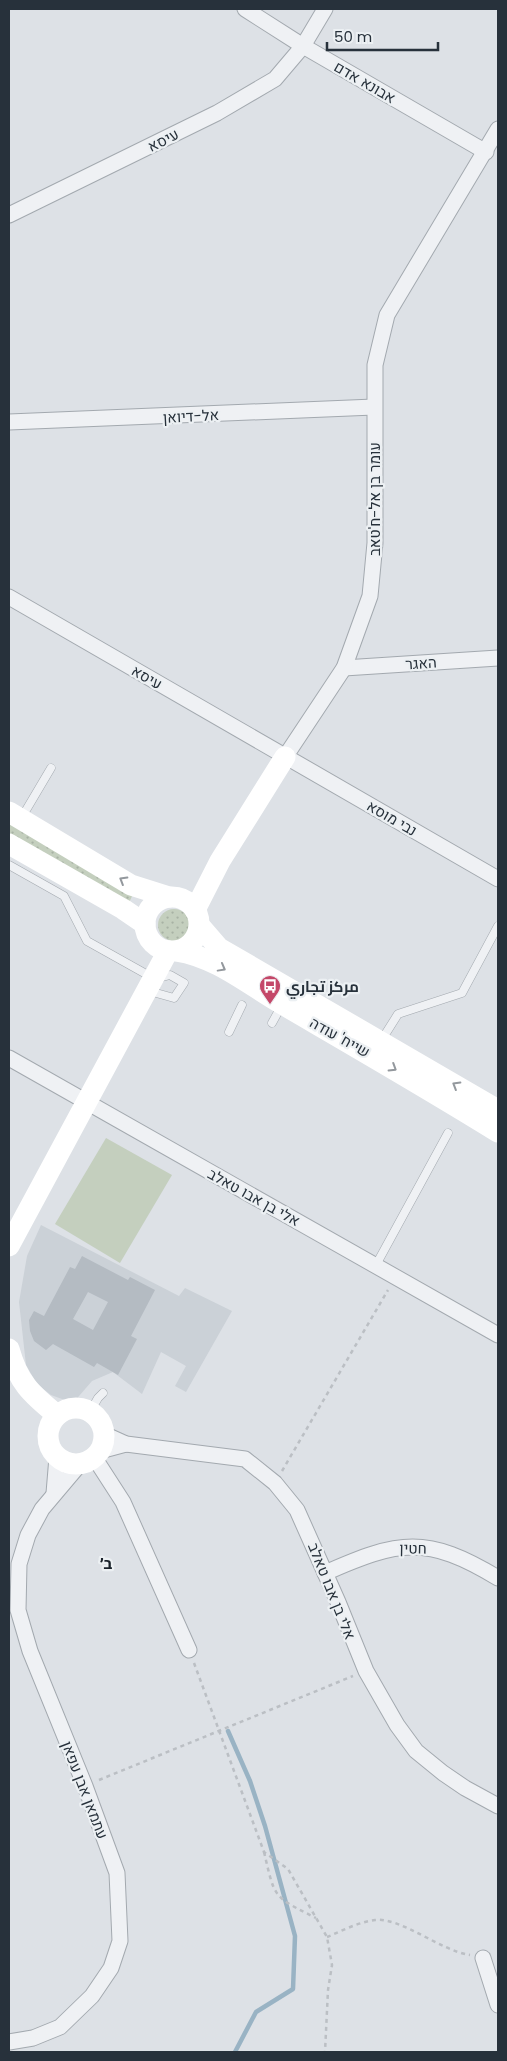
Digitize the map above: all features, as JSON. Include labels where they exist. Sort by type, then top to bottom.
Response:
[{"type":"main road","name":"עומר בן אל-ח'טאב","points":[[198,918],[220,860],[285,757]]},
{"type":"main road","points":[[15,815],[131,885],[188,902],[198,918],[193,942],[160,942]]},
{"type":"main road","name":"שייח' עודה","points":[[9,844],[85,887],[160,942],[197,954],[371,1054],[498,1132]]},
{"type":"main road","name":"עומר בן אל-ח'טאב","points":[[173,897],[220,860]]},
{"type":"main road","points":[[9,1246],[152,985],[160,942],[146,914],[153,905],[173,897]]},
{"type":"main road","name":"שייח' עודה","points":[[198,918],[219,948],[380,1042],[492,1103]]},
{"type":"main road","points":[[9,1349],[14,1368],[31,1395],[57,1415]]},
{"type":"main road","points":[[73,1408],[90,1412],[97,1418],[94,1452],[65,1462],[57,1457],[48,1441],[48,1431],[57,1415],[73,1408]]},
{"type":"street","name":"אבונא אדם","points":[[245,9],[303,46],[486,152]]},
{"type":"street","name":"עיסא","points":[[9,215],[234,103],[275,79],[303,46],[325,9]]},
{"type":"street","name":"עומר בן אל-ח'טאב","points":[[285,757],[344,668],[370,596],[376,544],[375,365],[387,315],[498,129]]},
{"type":"street","name":"אל-דיואן","points":[[9,422],[374,407]]},
{"type":"street","name":"עיסא","points":[[9,597],[285,757]]},
{"type":"street","name":"האגר","points":[[344,668],[498,658]]},
{"type":"street","name":"נבי מוסא","points":[[285,757],[498,879]]},
{"type":"street","points":[[9,1058],[87,1104]]},
{"type":"street","name":"אלי בן אבו טאלב","points":[[87,1104],[498,1335]]},
{"type":"street","name":"אלי בן אבו טאלב","points":[[94,1452],[126,1444],[245,1459],[275,1483],[297,1510],[366,1671],[397,1725],[416,1751],[465,1788],[498,1806]]},
{"type":"street","points":[[94,1452],[123,1502],[189,1650]]},
{"type":"street","name":"עתמאן אבן עפאן","points":[[9,2042],[33,2038],[60,2027],[97,1989],[111,1968],[120,1941],[117,1873],[85,1786],[34,1660],[18,1610],[18,1564],[28,1535],[54,1493],[94,1452]]},
{"type":"street","name":"עתמאן אבן עפאן","points":[[54,1493],[57,1457]]},
{"type":"street","name":"חטין","points":[[325,1573],[388,1548],[428,1547],[467,1559],[498,1578]]},
{"type":"street","points":[[483,1958],[498,2004]]},
{"type":"lane","points":[[15,815],[52,768]]},
{"type":"lane","points":[[9,865],[64,896],[87,941],[152,985],[174,998],[184,983],[170,975],[152,985]]},
{"type":"lane","points":[[61,874],[65,888],[64,896]]},
{"type":"lane","points":[[64,896],[70,890],[85,887]]},
{"type":"lane","points":[[380,1042],[398,1014],[462,993],[498,926]]},
{"type":"lane","points":[[272,1023],[282,1004]]},
{"type":"lane","points":[[229,1032],[242,1005]]},
{"type":"lane","points":[[376,1265],[448,1132]]},
{"type":"lane","points":[[90,1412],[98,1398],[103,1394]]},
{"type":"path","points":[[275,1483],[396,1276]]},
{"type":"path","points":[[189,1650],[264,1852],[273,1888],[280,1899],[316,1918]]},
{"type":"path","points":[[85,1786],[366,1671]]},
{"type":"path","points":[[264,1852],[288,1869],[327,1937],[332,1965],[328,1990],[325,2052]]},
{"type":"path","points":[[327,1937],[376,1920],[397,1924],[458,1953],[483,1958]]},
{"type":"shaded area","points":[[41,1225],[179,1296],[185,1288],[232,1311],[186,1392],[175,1386],[186,1366],[161,1352],[142,1394],[113,1372],[92,1381],[73,1403],[51,1395],[37,1384],[26,1365],[19,1302],[27,1256]]},
{"type":"green space","points":[[9,819],[133,894],[128,905],[9,833]]},
{"type":"green space","points":[[174,909],[180,910],[185,914],[189,919],[189,931],[185,936],[180,940],[174,941],[168,940],[163,936],[159,931],[158,925],[159,919],[163,914],[168,910]]},
{"type":"green space","points":[[106,1138],[172,1175],[120,1263],[55,1224]]},
{"type":"building","points":[[82,1256],[128,1280],[130,1277],[155,1290],[131,1336],[137,1339],[118,1375],[97,1363],[94,1367],[53,1344],[46,1350],[34,1341],[30,1331],[29,1320],[34,1311],[44,1316],[70,1267],[75,1269]],"holes":[[[88,1292],[108,1302],[93,1330],[73,1319]]]},
{"type":"waterway","points":[[228,1731],[250,1781],[265,1826],[295,1936],[293,1989],[256,2012],[235,2052]]},
{"type":"place","name":"مركز تجاري","points":[[270,1005]]},
{"type":"district","name":"ב׳","points":[[106,1563]]}]
